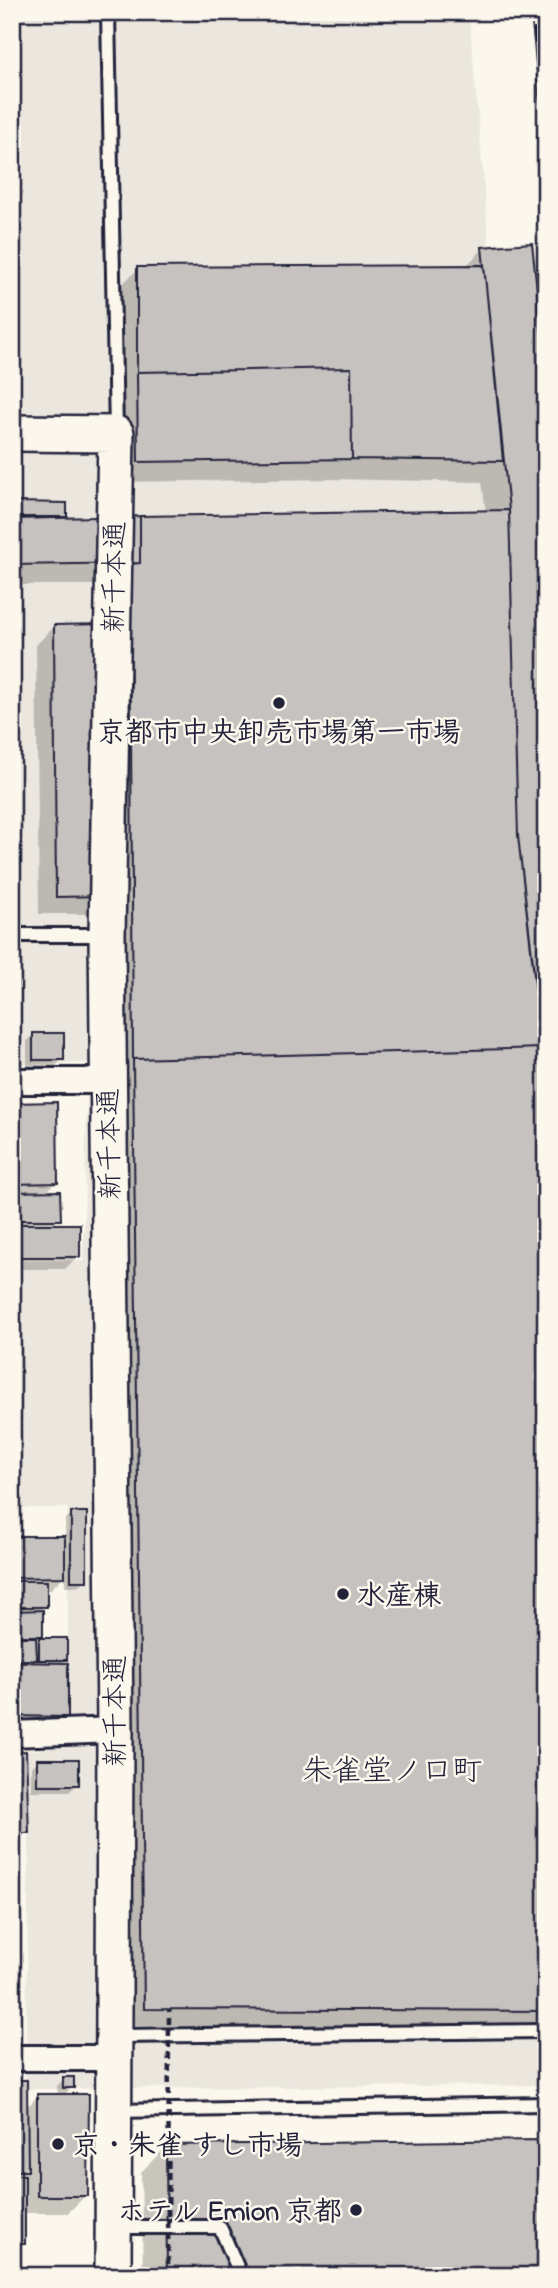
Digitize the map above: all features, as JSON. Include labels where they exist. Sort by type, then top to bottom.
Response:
[{"type":"street","points":[[12,433],[116,434]]},
{"type":"street","name":"新千本通","points":[[113,2276],[115,1730],[107,935],[116,434]]},
{"type":"street","points":[[12,1081],[107,1081]]},
{"type":"street","points":[[12,1734],[115,1730]]},
{"type":"street","points":[[12,2058],[114,2047]]},
{"type":"lane","name":"新千本通","points":[[108,12],[116,434]]},
{"type":"lane","points":[[12,935],[107,935]]},
{"type":"lane","points":[[114,2047],[546,2031]]},
{"type":"lane","points":[[114,2111],[546,2104]]},
{"type":"lane","points":[[113,2227],[220,2227],[241,2276]]},
{"type":"path","points":[[169,2009],[169,2276]]},
{"type":"shaded area","name":"京都市中央卸売市場第一市場","points":[[12,12],[469,12],[489,244],[534,241],[546,343],[546,2085],[25,2089],[29,1833],[26,1751],[68,1746],[68,1508],[12,1508],[12,1261],[83,1261],[88,1063],[12,1064]]},
{"type":"building","points":[[532,243],[546,375],[546,1010],[538,1010],[518,836],[509,510],[482,247]]},
{"type":"building","points":[[484,265],[503,461],[352,459],[351,368],[137,372],[137,267]]},
{"type":"building","points":[[351,368],[352,459],[138,462],[137,372]]},
{"type":"building","points":[[16,502],[67,503],[67,517],[16,517]]},
{"type":"building","points":[[509,510],[518,836],[543,1048],[133,1059],[130,564],[140,563],[140,516]]},
{"type":"building","points":[[140,516],[140,563],[12,565],[12,519]]},
{"type":"building","points":[[12,579],[16,579],[16,612],[12,612]]},
{"type":"building","points":[[103,624],[106,896],[56,897],[54,625]]},
{"type":"building","points":[[12,962],[17,962],[17,1061],[12,1061]]},
{"type":"building","points":[[33,1033],[64,1033],[64,1060],[33,1060]]},
{"type":"building","name":"水産棟","points":[[543,1048],[546,1073],[546,1134],[542,1134],[546,1180],[546,2011],[144,2009],[133,1059]]},
{"type":"building","points":[[57,1102],[58,1183],[12,1184],[12,1103]]},
{"type":"building","points":[[60,1191],[61,1220],[12,1220],[12,1192]]},
{"type":"building","points":[[12,1224],[80,1224],[80,1257],[12,1257]]},
{"type":"building","points":[[71,1512],[87,1512],[87,1581],[71,1581]]},
{"type":"building","points":[[12,1536],[65,1536],[65,1577],[12,1578]]},
{"type":"building","points":[[12,1581],[47,1581],[47,1607],[12,1607]]},
{"type":"building","points":[[43,1610],[43,1636],[12,1636],[12,1611]]},
{"type":"building","points":[[12,1637],[36,1637],[37,1660],[12,1660]]},
{"type":"building","points":[[39,1638],[67,1638],[67,1660],[39,1660]]},
{"type":"building","points":[[12,1662],[68,1663],[68,1717],[12,1716]]},
{"type":"building","points":[[26,1751],[29,1833],[12,1833],[12,1752]]},
{"type":"building","points":[[37,1759],[79,1759],[79,1785],[37,1785]]},
{"type":"building","points":[[12,1841],[20,1841],[17,1921],[12,1921]]},
{"type":"building","points":[[12,1921],[15,1921],[15,2035],[12,2035]]},
{"type":"building","points":[[63,2077],[74,2077],[74,2088],[63,2088]]},
{"type":"building","points":[[12,2080],[27,2080],[28,2171],[12,2171]]},
{"type":"building","points":[[37,2094],[89,2094],[88,2196],[37,2196]]},
{"type":"building","name":"ホテル Emion 京都","points":[[546,2140],[546,2276],[167,2276],[166,2145]]},
{"type":"building","points":[[12,2175],[25,2175],[25,2244],[12,2244]]},
{"type":"building","points":[[12,2271],[26,2272],[26,2276],[12,2276]]},
{"type":"railway","points":[[534,12],[546,134]]},
{"type":"place","name":"京都市中央卸売市場第一市場","points":[[279,703]]},
{"type":"place","name":"水産棟","points":[[343,1594]]},
{"type":"place","name":"京・朱雀 すし市場","points":[[58,2144]]},
{"type":"place","name":"ホテル Emion 京都","points":[[356,2210]]},
{"type":"district","name":"朱雀堂ノ口町","points":[[392,1770]]}]
